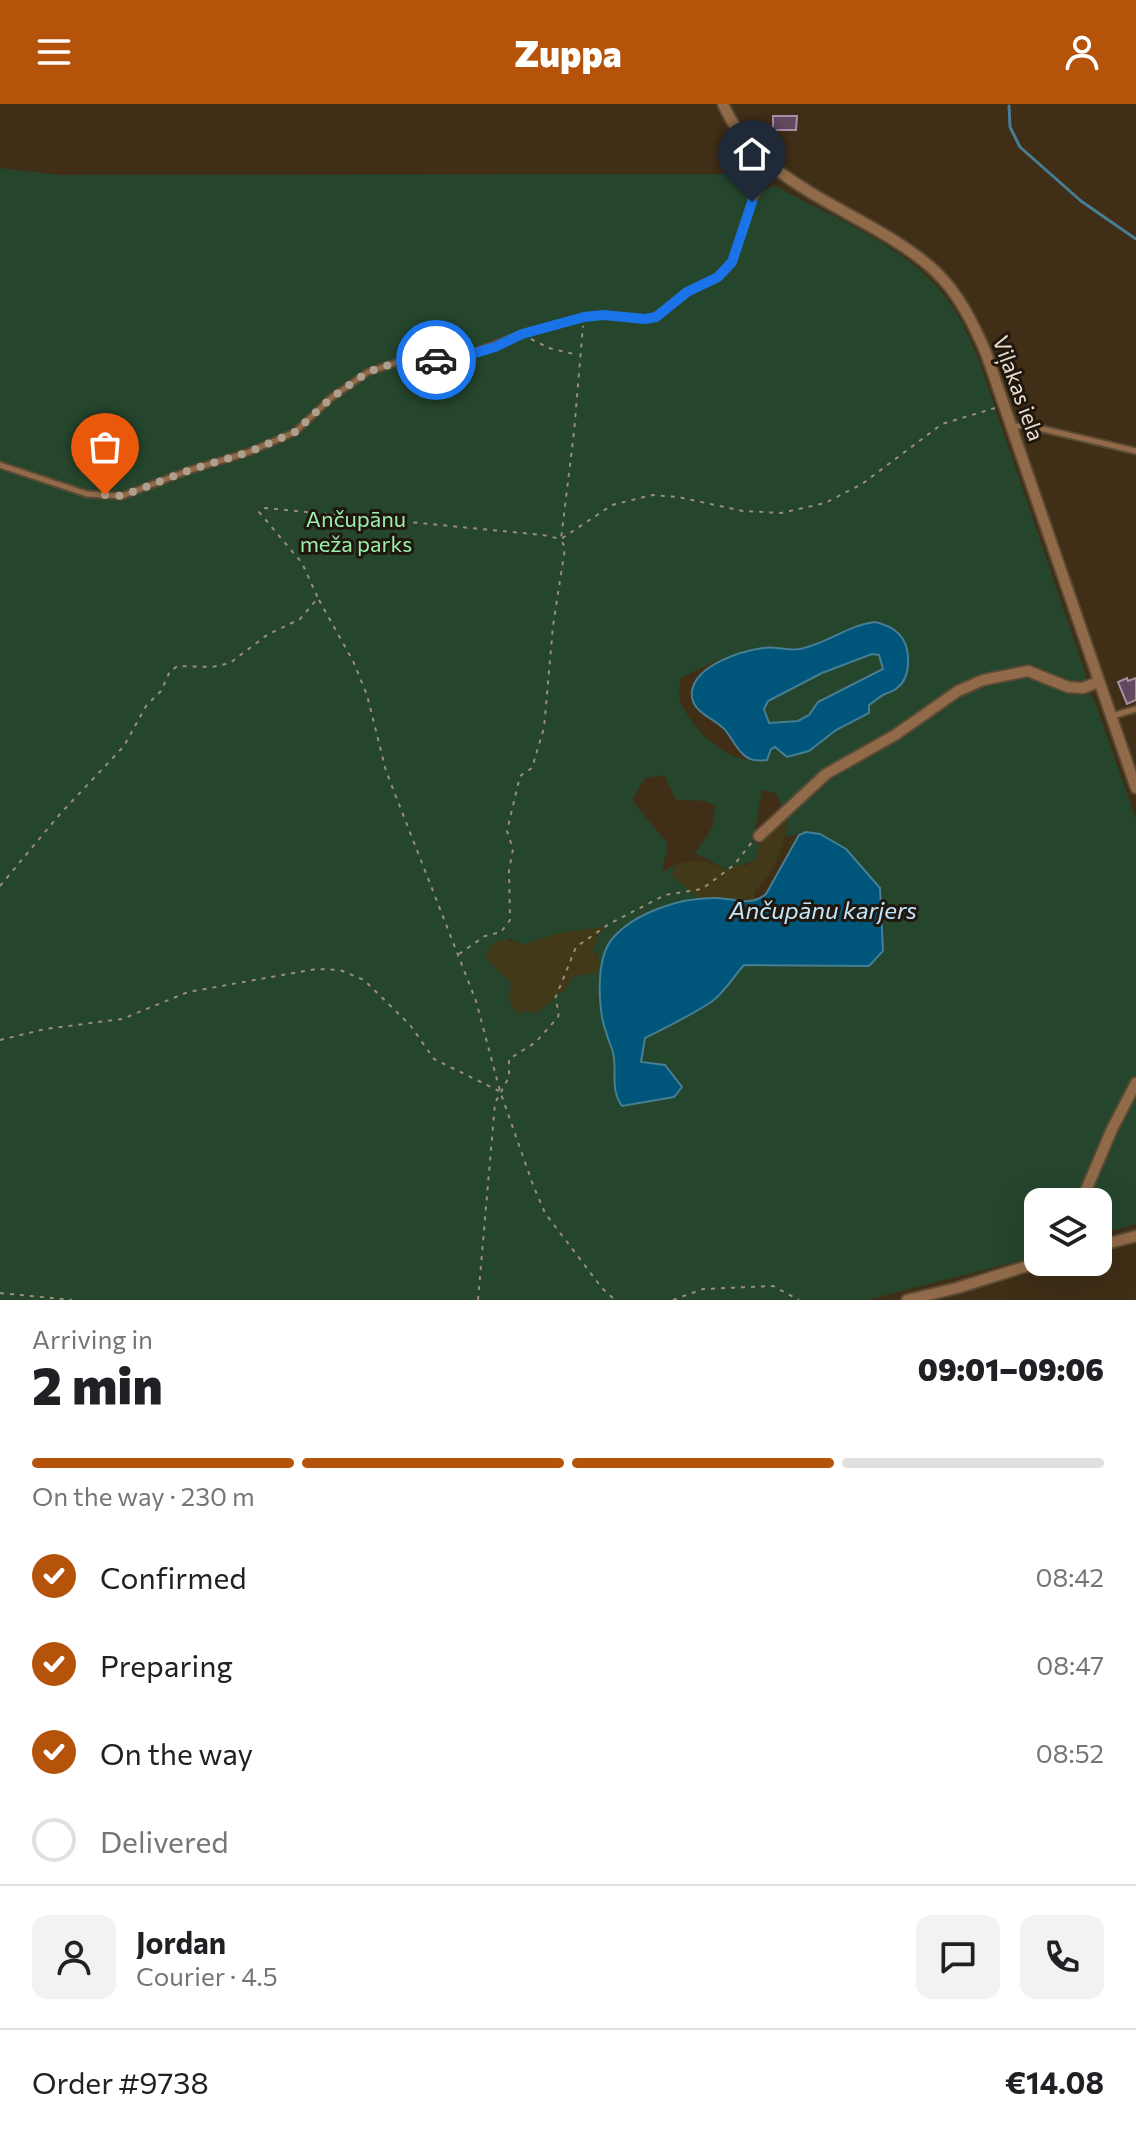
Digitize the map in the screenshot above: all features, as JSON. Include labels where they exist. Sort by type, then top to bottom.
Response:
[{"type":"street","name":"Viļakas iela","points":[[723,104],[738,133],[771,166],[909,249],[942,278],[974,323],[1136,788]]},
{"type":"street","points":[[759,836],[826,774],[895,735],[958,691],[983,680],[1028,671],[1068,687],[1083,688],[1098,682]]},
{"type":"street","points":[[1087,1188],[1136,1083]]},
{"type":"street","points":[[1112,1242],[1136,1236]]},
{"type":"street","points":[[907,1300],[1024,1267]]},
{"type":"lane","points":[[0,465],[87,494],[122,496],[249,452],[295,432],[331,398],[368,372],[404,360],[443,360],[465,356],[495,347],[522,334],[584,317],[656,317],[687,292],[718,277],[732,262],[752,202],[771,166]]},
{"type":"lane","points":[[1012,427],[1026,425],[1136,451]]},
{"type":"lane","points":[[1111,716],[1136,709]]},
{"type":"path","points":[[458,954],[485,936],[501,932],[510,920],[509,870],[513,849],[507,831],[520,776],[532,768],[544,728],[556,601],[565,548],[561,539],[584,317]]},
{"type":"path","points":[[522,334],[549,348],[579,355]]},
{"type":"path","points":[[615,1300],[602,1288],[545,1213],[500,1091],[476,1001],[386,771],[367,695],[353,661],[302,563],[259,512],[265,508],[561,539],[612,505],[652,495],[678,497],[743,511],[781,513],[825,503],[862,484],[942,424],[1003,405]]},
{"type":"path","points":[[0,886],[60,814],[124,746],[146,706],[161,691],[170,671],[178,666],[212,667],[230,663],[267,635],[300,619],[318,598]]},
{"type":"path","points":[[478,1300],[495,1103],[509,1077],[509,1059],[536,1042],[558,1017],[555,999],[576,947],[609,924],[665,895],[702,889],[734,865],[747,845],[759,836]]},
{"type":"path","points":[[0,1040],[45,1029],[122,1019],[188,992],[316,969],[340,970],[364,980],[410,1025],[434,1059],[500,1091]]},
{"type":"path","points":[[673,1300],[703,1289],[773,1286],[799,1300]]},
{"type":"path","points":[[0,1293],[72,1300]]},
{"type":"green space","name":"Ančupānu meža parks","points":[[0,168],[60,175],[756,174],[755,184],[766,190],[773,185],[886,245],[926,276],[943,294],[963,324],[978,358],[1085,672],[1088,690],[1136,819],[1136,1224],[1112,1231],[1112,1188],[1024,1188],[1024,1260],[867,1300],[0,1300]],"holes":[[[862,623],[908,659],[903,680],[869,705],[868,713],[836,730],[809,751],[784,755],[776,748],[767,760],[740,758],[716,746],[687,715],[679,694],[680,678],[719,660],[764,648],[798,649],[817,644]],[[664,775],[676,800],[705,801],[715,806],[712,828],[695,853],[727,870],[756,860],[759,845],[753,842],[762,790],[777,794],[787,820],[786,836],[817,833],[846,849],[869,966],[744,965],[711,1002],[645,1038],[641,1062],[652,1064],[613,1077],[614,1057],[598,1002],[604,961],[649,912],[700,899],[672,876],[675,865],[662,872],[668,844],[632,800],[645,778]],[[604,928],[598,934],[593,950],[599,958],[573,976],[563,993],[558,993],[550,1003],[535,1013],[525,1011],[511,990],[508,938],[523,945],[560,933]]]},
{"type":"green space","points":[[872,654],[879,655],[883,669],[818,702],[809,715],[798,721],[769,723],[764,709],[768,701],[822,673]]},
{"type":"sand","points":[[787,820],[776,863],[755,893],[758,900],[700,899],[672,876],[675,865],[695,861],[727,870],[734,865],[745,866],[756,860],[759,845]]},
{"type":"sand","points":[[604,927],[593,950],[600,964],[596,973],[573,976],[563,993],[558,993],[550,1003],[535,1013],[525,1011],[518,1015],[509,1001],[511,983],[485,958],[491,946],[505,940],[523,945],[560,933]]},
{"type":"water","points":[[865,624],[882,624],[903,639],[908,653],[905,677],[896,689],[869,705],[869,713],[836,730],[809,751],[787,757],[775,747],[767,760],[752,760],[742,754],[722,726],[699,710],[692,699],[695,682],[721,661],[763,648],[810,647]],"holes":[[[872,654],[879,655],[883,669],[818,702],[809,715],[798,721],[769,723],[764,709],[768,701],[822,673]]]},
{"type":"water","name":"Ančupānu karjers","points":[[806,832],[820,834],[846,849],[880,888],[883,951],[869,966],[744,965],[711,1002],[645,1038],[641,1062],[665,1065],[682,1087],[674,1097],[622,1106],[615,1089],[614,1056],[600,1000],[603,960],[612,939],[632,922],[672,904],[700,899],[747,901],[760,898],[766,894],[799,835]]},
{"type":"building","points":[[773,116],[797,116],[796,130],[773,130]]},
{"type":"building","points":[[1127,678],[1128,681],[1136,678],[1136,700],[1127,704],[1118,682]]},
{"type":"waterway","points":[[1009,106],[1010,127],[1020,147],[1081,201],[1136,239]]},
{"type":"way so far","points":[[105,495],[122,496],[136,492],[190,470],[249,452],[295,432],[331,398],[368,372],[404,360],[436,360]]},
{"type":"route","points":[[436,360],[465,356],[495,347],[522,334],[584,317],[656,317],[687,292],[718,277],[732,262],[752,202]]}]
